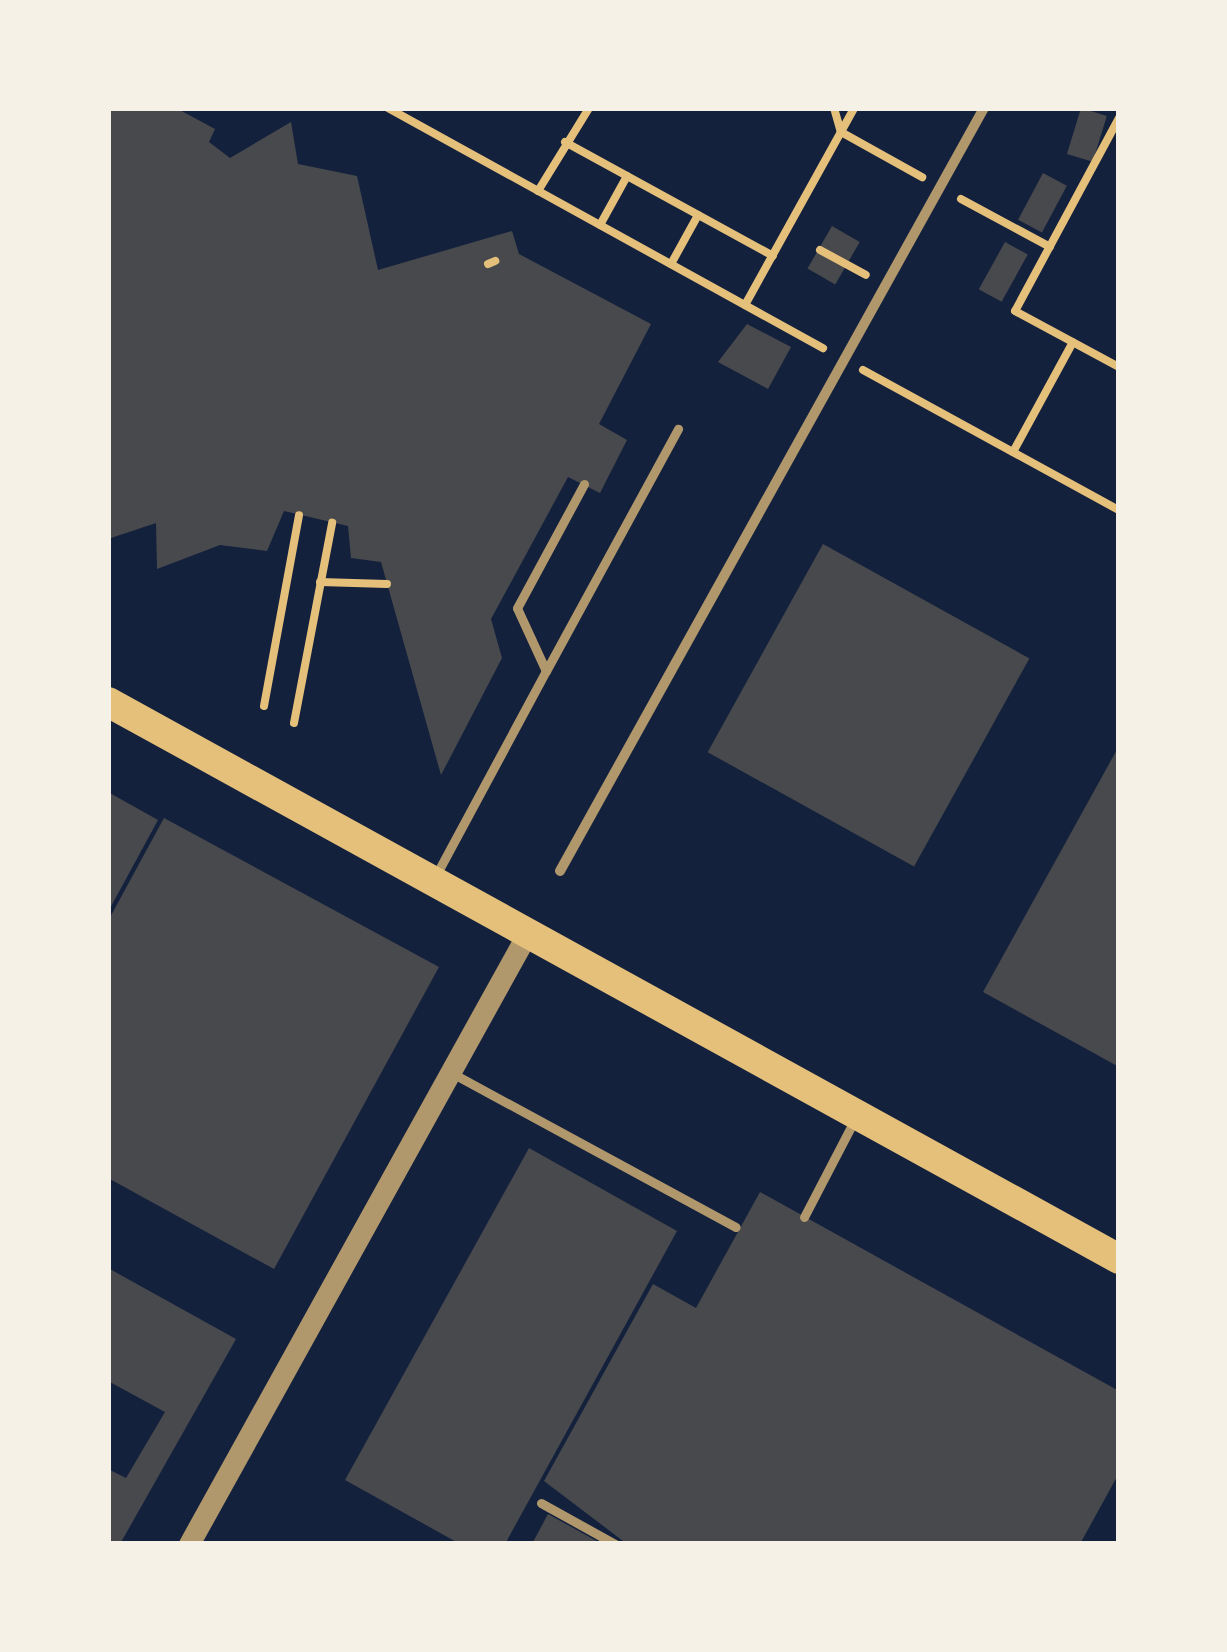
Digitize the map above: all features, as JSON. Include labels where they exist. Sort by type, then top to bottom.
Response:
[{"type":"main road","points":[[108,702],[1119,1259]]},
{"type":"street","points":[[560,871],[984,108]]},
{"type":"street","points":[[189,1544],[526,934]]},
{"type":"lane","points":[[433,882],[678,429]]},
{"type":"lane","points":[[546,671],[517,608],[584,484]]},
{"type":"lane","points":[[450,1072],[736,1227]]},
{"type":"lane","points":[[804,1217],[857,1116]]},
{"type":"lane","points":[[541,1503],[615,1544]]},
{"type":"path","points":[[388,108],[1119,510]]},
{"type":"path","points":[[538,191],[589,108]]},
{"type":"path","points":[[746,305],[854,108]]},
{"type":"path","points":[[1119,118],[1015,311],[1119,367]]},
{"type":"path","points":[[565,142],[773,256]]},
{"type":"path","points":[[600,224],[627,176]]},
{"type":"path","points":[[671,264],[698,215]]},
{"type":"path","points":[[820,250],[848,265]]},
{"type":"path","points":[[1013,452],[1072,342]]},
{"type":"path","points":[[264,706],[298,514]]},
{"type":"path","points":[[294,723],[332,523]]},
{"type":"path","points":[[320,582],[387,584]]},
{"type":"building","points":[[108,108],[176,108],[215,129],[209,142],[230,158],[291,122],[298,164],[357,176],[378,270],[512,231],[519,254],[651,324],[599,424],[627,440],[600,493],[568,477],[491,619],[502,658],[441,775],[381,562],[351,558],[348,526],[284,511],[267,551],[220,545],[157,569],[156,523],[108,539]]},
{"type":"building","points":[[1081,108],[1107,116],[1093,162],[1067,154]]},
{"type":"building","points":[[1043,173],[1067,186],[1042,232],[1018,220]]},
{"type":"building","points":[[832,226],[860,242],[835,284],[808,268]]},
{"type":"building","points":[[1005,242],[1028,255],[1002,302],[979,289]]},
{"type":"building","points":[[747,324],[791,347],[768,389],[718,362]]},
{"type":"building","points":[[823,544],[1029,658],[914,867],[708,752]]},
{"type":"building","points":[[1119,746],[1119,1067],[983,992]]},
{"type":"building","points":[[108,792],[158,820],[108,912]]},
{"type":"building","points":[[164,818],[439,967],[274,1269],[108,1178],[108,921]]},
{"type":"building","points":[[529,1148],[677,1231],[505,1544],[460,1544],[345,1480]]},
{"type":"building","points":[[760,1192],[1119,1391],[1119,1473],[1080,1544],[627,1544],[544,1481],[653,1284],[696,1308]]},
{"type":"building","points":[[108,1268],[236,1339],[120,1544],[108,1544],[108,1469],[126,1478],[165,1412],[108,1381]]},
{"type":"building","points":[[548,1514],[602,1544],[532,1544]]}]
